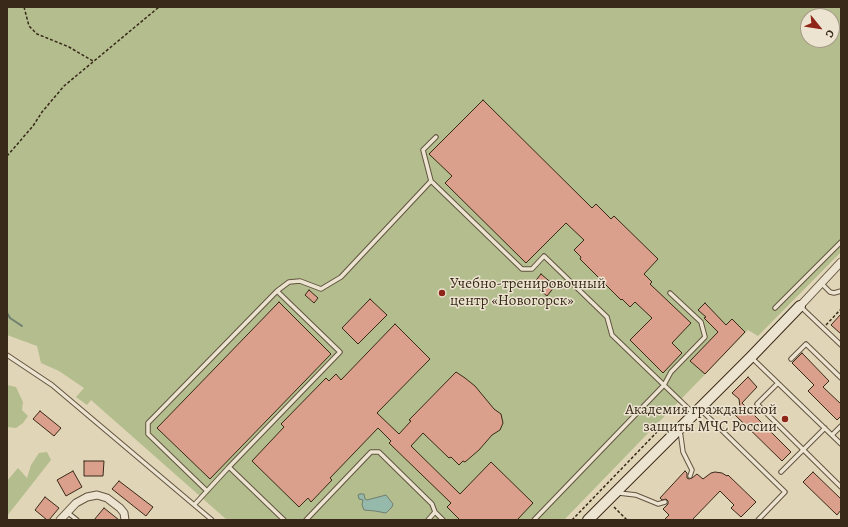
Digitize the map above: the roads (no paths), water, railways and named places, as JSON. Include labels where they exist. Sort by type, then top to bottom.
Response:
[{"type":"street","points":[[588,520],[751,357],[821,283],[840,266]]},
{"type":"street","points":[[60,520],[76,503],[87,497],[97,495],[107,498],[120,508],[124,513],[125,520]]},
{"type":"lane","points":[[436,137],[423,150],[431,181],[522,269],[532,269],[544,256],[607,317],[612,335],[664,385],[696,411],[785,492],[758,520]]},
{"type":"lane","points":[[207,491],[148,434],[148,423],[277,291],[289,282],[300,281],[321,289],[341,277],[431,181]]},
{"type":"lane","points":[[776,308],[841,242]]},
{"type":"lane","points":[[821,283],[830,292],[834,293],[841,291]]},
{"type":"lane","points":[[195,504],[340,352],[277,291]]},
{"type":"lane","points":[[534,520],[664,385],[671,372],[705,337],[700,322],[670,293]]},
{"type":"lane","points":[[800,306],[841,345]]},
{"type":"lane","points":[[791,359],[806,344],[841,378]]},
{"type":"lane","points":[[7,355],[52,385],[195,504],[212,520]]},
{"type":"lane","points":[[751,357],[841,444]]},
{"type":"lane","points":[[778,383],[757,404],[841,487]]},
{"type":"lane","points":[[832,435],[841,426]]},
{"type":"lane","points":[[680,428],[683,452],[692,470],[690,476]]},
{"type":"lane","points":[[781,472],[825,428]]},
{"type":"lane","points":[[306,520],[372,452],[379,452],[432,504],[435,512],[443,520]]},
{"type":"lane","points":[[229,467],[284,520]]},
{"type":"lane","points":[[616,492],[636,495],[658,504],[665,502]]},
{"type":"lane","points":[[67,512],[77,520]]},
{"type":"lane","points":[[428,520],[435,512]]},
{"type":"waterway","points":[[7,313],[10,318],[22,326]]},
{"type":"place","name":"Учебно-тренировочный центр «Новогорск»","points":[[442,293]]},
{"type":"place","name":"Академия гражданской защиты МЧС России","points":[[785,419]]}]
